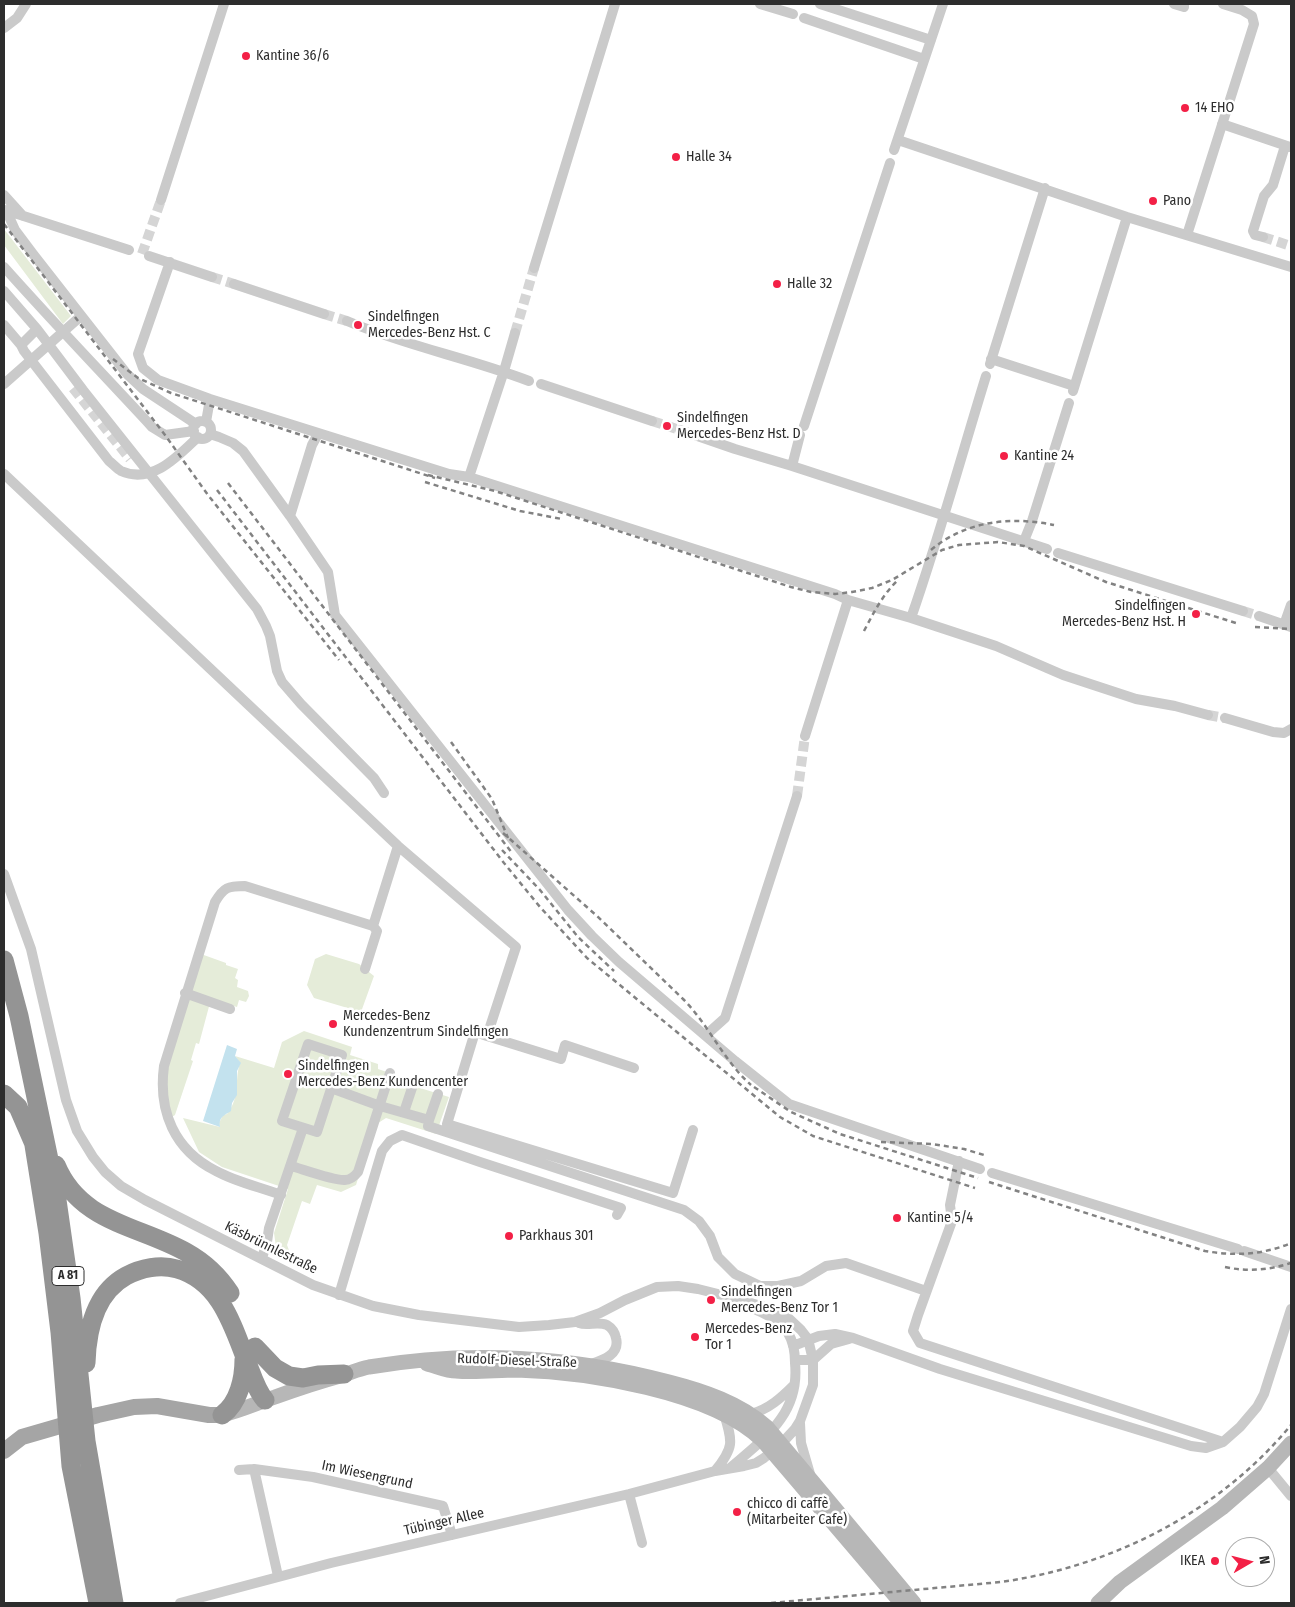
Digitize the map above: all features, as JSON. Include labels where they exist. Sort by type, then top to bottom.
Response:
[{"type":"highway","name":"A 81","points":[[4,960],[19,1016],[40,1114],[63,1237],[86,1441],[114,1603]]},
{"type":"highway","name":"A 81","points":[[4,1007],[34,1144],[48,1233],[60,1332],[71,1466],[98,1603]]},
{"type":"highway","points":[[4,1094],[18,1108],[34,1144]]},
{"type":"highway","points":[[40,1114],[52,1156],[65,1183],[85,1204],[104,1216],[175,1246],[194,1257],[210,1269],[225,1286],[232,1297],[249,1351],[257,1389],[267,1400]]},
{"type":"highway","points":[[86,1441],[90,1428],[86,1376],[89,1333],[100,1302],[105,1294],[122,1278],[142,1270],[161,1267],[182,1271],[207,1284],[218,1298],[249,1351],[289,1376],[303,1378],[318,1375],[344,1374]]},
{"type":"highway","points":[[222,1415],[229,1409],[238,1395],[249,1351]]},
{"type":"main road","name":"Rudolf-Diesel-Straße","points":[[222,1415],[367,1367],[446,1358],[547,1360],[650,1376],[691,1388],[730,1403],[751,1414],[772,1442],[906,1601]]},
{"type":"main road","name":"Rudolf-Diesel-Straße","points":[[407,1362],[428,1364],[456,1372],[518,1370],[588,1377],[655,1390],[689,1400],[724,1414],[772,1442],[812,1480],[906,1601]]},
{"type":"main road","points":[[4,1450],[22,1437],[48,1428],[134,1407],[157,1406],[209,1415],[222,1415]]},
{"type":"main road","points":[[1098,1603],[1120,1582],[1220,1510],[1268,1468],[1291,1443]]},
{"type":"main road","points":[[1110,1603],[1140,1574],[1150,1561]]},
{"type":"street","points":[[4,28],[16,18],[26,4]]},
{"type":"street","points":[[161,200],[224,4]]},
{"type":"street","points":[[534,268],[615,4]]},
{"type":"street","points":[[760,4],[793,14]]},
{"type":"street","points":[[820,4],[931,40]]},
{"type":"street","points":[[894,150],[943,4]]},
{"type":"street","points":[[1187,235],[1254,24],[1252,16],[1243,7],[1224,4]]},
{"type":"street","points":[[804,18],[924,59]]},
{"type":"street","points":[[1222,124],[1288,146],[1273,186],[1264,196],[1253,231],[1255,235],[1263,237]]},
{"type":"street","points":[[898,140],[1127,217],[1291,267]]},
{"type":"street","points":[[792,466],[890,163]]},
{"type":"street","points":[[1045,188],[991,361],[1073,389],[1127,217]]},
{"type":"street","points":[[4,195],[24,216]]},
{"type":"street","points":[[5,211],[129,250]]},
{"type":"street","points":[[5,211],[15,230],[127,374],[143,389],[198,429],[203,438],[210,434],[233,443],[243,451],[328,572],[335,614],[568,910],[592,936],[619,962],[735,1061],[789,1104],[980,1169]]},
{"type":"street","points":[[150,256],[212,277]]},
{"type":"street","points":[[170,262],[138,354],[143,368],[158,380],[318,434],[449,474],[470,476],[835,594],[848,600],[911,618],[996,646],[1063,675],[1136,698],[1208,715]]},
{"type":"street","points":[[4,266],[51,321],[75,344],[152,427],[166,435],[198,429]]},
{"type":"street","points":[[234,284],[324,314]]},
{"type":"street","points":[[4,291],[37,329],[257,609],[270,636],[277,671],[282,682],[301,704],[316,717],[374,778],[384,794]]},
{"type":"street","points":[[4,384],[81,316]]},
{"type":"street","points":[[346,320],[423,347],[504,371],[529,381]]},
{"type":"street","points":[[4,325],[22,345],[24,351],[109,461],[121,471],[135,474],[160,470],[167,465],[198,429],[210,399]]},
{"type":"street","points":[[22,345],[37,329]]},
{"type":"street","points":[[470,476],[515,333]]},
{"type":"street","points":[[56,355],[59,366],[74,388]]},
{"type":"street","points":[[911,618],[933,555],[986,376]]},
{"type":"street","points":[[540,384],[652,421]]},
{"type":"street","points":[[1024,541],[1069,404]]},
{"type":"street","points":[[680,430],[944,514],[1047,549]]},
{"type":"street","points":[[290,516],[312,445],[318,434]]},
{"type":"street","points":[[4,474],[398,846],[516,946],[487,1036]]},
{"type":"street","points":[[1058,553],[1243,611]]},
{"type":"street","points":[[805,736],[848,600]]},
{"type":"street","points":[[1259,616],[1288,626],[1291,605]]},
{"type":"street","points":[[1224,718],[1273,732],[1284,733],[1291,729]]},
{"type":"street","points":[[706,1035],[725,1018],[798,796]]},
{"type":"street","points":[[373,926],[398,846]]},
{"type":"street","name":"Käsbrünnlestraße","points":[[4,874],[31,949],[66,1100],[77,1132],[105,1172],[122,1186],[145,1200],[313,1285],[373,1306],[419,1316],[520,1327],[575,1322],[600,1313],[656,1287],[678,1286],[698,1289],[772,1309],[785,1315],[808,1339],[813,1360],[813,1385],[800,1421],[795,1429],[730,1468]]},
{"type":"street","points":[[281,1194],[215,1171],[197,1160],[170,1125],[165,1112],[162,1081],[164,1066],[185,993],[215,902],[221,893],[230,886],[245,886],[373,926],[377,932],[365,969]]},
{"type":"street","points":[[185,993],[230,1009]]},
{"type":"street","points":[[634,1068],[565,1045],[562,1059],[475,1032],[447,1124],[672,1193],[693,1130]]},
{"type":"street","points":[[308,1044],[342,1055],[317,1132],[303,1128],[282,1122],[308,1044]]},
{"type":"street","points":[[291,1166],[340,1180],[351,1179],[358,1172],[390,1073]]},
{"type":"street","points":[[404,1112],[413,1085]]},
{"type":"street","points":[[331,1088],[380,1106],[429,1120]]},
{"type":"street","points":[[438,1094],[428,1126],[684,1210],[699,1221],[710,1236],[718,1257],[734,1274],[760,1286],[778,1286],[801,1282],[826,1266],[846,1263],[926,1291]]},
{"type":"street","points":[[262,1258],[269,1228],[303,1128]]},
{"type":"street","points":[[339,1295],[382,1151],[390,1141],[402,1135],[429,1149],[479,1166],[547,1188],[621,1208],[617,1216]]},
{"type":"street","points":[[959,1161],[950,1205],[952,1222],[913,1331],[920,1343],[1223,1442]]},
{"type":"street","points":[[992,1173],[1291,1267]]},
{"type":"street","name":"Käsbrünnlestraße","points":[[744,1302],[779,1323],[788,1333],[793,1346],[795,1385],[787,1410],[772,1442]]},
{"type":"street","points":[[793,1346],[819,1336],[835,1334],[852,1338],[940,1369],[1191,1446],[1206,1448],[1223,1442],[1240,1427],[1257,1407],[1264,1394],[1291,1309]]},
{"type":"street","points":[[575,1322],[606,1325],[612,1330],[617,1342],[612,1355],[587,1365]]},
{"type":"street","points":[[795,1360],[813,1360],[831,1344],[852,1338]]},
{"type":"street","points":[[751,1414],[767,1408],[795,1385]]},
{"type":"street","points":[[714,1471],[724,1460],[731,1440],[724,1414]]},
{"type":"street","name":"Käsbrünnlestraße","points":[[800,1421],[801,1443],[812,1480]]},
{"type":"street","name":"Tübinger Allee","points":[[180,1603],[278,1576],[629,1494],[714,1471],[756,1462],[772,1442]]},
{"type":"street","points":[[1268,1468],[1291,1496]]},
{"type":"street","points":[[254,1469],[278,1576]]},
{"type":"street","name":"Im Wiesengrund","points":[[239,1470],[254,1469],[312,1477],[443,1506],[452,1535]]},
{"type":"street","points":[[629,1494],[642,1543]]},
{"type":"green space","points":[[4,229],[71,316],[63,324],[4,245]]},
{"type":"green space","points":[[201,954],[238,969],[235,978],[238,980],[237,987],[248,991],[249,996],[246,1002],[239,1000],[237,1007],[211,999],[199,1044],[196,1043],[191,1060],[193,1061],[175,1115],[172,1117],[166,1096],[166,1073]]},
{"type":"green space","points":[[326,954],[359,964],[374,976],[361,1012],[314,998],[307,985],[315,959]]},
{"type":"green space","points":[[304,1031],[352,1047],[350,1055],[378,1064],[378,1069],[405,1078],[404,1083],[449,1097],[436,1134],[386,1118],[375,1125],[356,1185],[341,1192],[317,1185],[310,1204],[302,1201],[287,1245],[292,1258],[277,1254],[274,1233],[288,1189],[222,1167],[199,1152],[183,1118],[220,1127],[219,1123],[223,1115],[227,1114],[236,1095],[240,1063],[235,1056],[274,1068],[282,1042]]},
{"type":"water","points":[[227,1045],[237,1049],[235,1056],[241,1063],[237,1071],[237,1095],[232,1103],[231,1111],[221,1119],[220,1127],[203,1121]]},
{"type":"tunnel","points":[[142,254],[161,200]]},
{"type":"tunnel","points":[[1263,237],[1291,246]]},
{"type":"tunnel","points":[[515,333],[534,268]]},
{"type":"tunnel","points":[[212,277],[234,284]]},
{"type":"tunnel","points":[[324,314],[347,321]]},
{"type":"tunnel","points":[[73,388],[130,459]]},
{"type":"tunnel","points":[[652,421],[680,430]]},
{"type":"tunnel","points":[[1243,611],[1259,616]]},
{"type":"tunnel","points":[[1208,715],[1225,718]]},
{"type":"tunnel","points":[[797,796],[805,736]]},
{"type":"railway","points":[[4,224],[165,435],[208,495],[339,660]]},
{"type":"railway","points":[[113,359],[138,378],[171,393],[435,478]]},
{"type":"railway","points":[[428,475],[495,491],[811,592],[835,594],[872,588],[892,580],[942,550],[959,545],[998,542],[1024,546],[1106,582],[1239,624]]},
{"type":"railway","points":[[425,482],[520,511],[562,519]]},
{"type":"railway","points":[[228,483],[512,853]]},
{"type":"railway","points":[[217,490],[504,863],[540,907],[587,958],[780,1117],[813,1136],[975,1188]]},
{"type":"railway","points":[[931,550],[944,540],[959,533],[989,523],[1021,521],[1054,525]]},
{"type":"railway","points":[[864,631],[875,610],[899,579]]},
{"type":"railway","points":[[1255,627],[1291,629]]},
{"type":"railway","points":[[451,742],[492,799],[508,838]]},
{"type":"railway","points":[[503,833],[597,916],[683,999],[701,1020],[732,1065],[751,1085]]},
{"type":"railway","points":[[502,850],[540,890],[578,937],[614,971]]},
{"type":"railway","points":[[754,1087],[791,1112],[840,1134],[978,1178]]},
{"type":"railway","points":[[881,1142],[932,1144],[964,1149],[984,1155]]},
{"type":"railway","points":[[989,1182],[1205,1251],[1227,1254],[1259,1252],[1291,1243]]},
{"type":"railway","points":[[1225,1267],[1258,1270],[1291,1263]]},
{"type":"railway","points":[[771,1603],[1001,1582],[1043,1574],[1083,1563],[1123,1548],[1161,1530],[1197,1509],[1231,1484],[1262,1456],[1291,1425]]},
{"type":"place","name":"Kantine 36/6","points":[[246,56]]},
{"type":"place","name":"14 EHO","points":[[1185,108]]},
{"type":"place","name":"Halle 34","points":[[676,157]]},
{"type":"place","name":"Pano","points":[[1153,201]]},
{"type":"place","name":"Halle 32","points":[[777,284]]},
{"type":"place","name":"Sindelfingen Mercedes-Benz Hst. C","points":[[358,325]]},
{"type":"place","name":"Sindelfingen Mercedes-Benz Hst. D","points":[[667,426]]},
{"type":"place","name":"Kantine 24","points":[[1004,456]]},
{"type":"place","name":"Sindelfingen Mercedes-Benz Hst. H","points":[[1196,614]]},
{"type":"place","name":"Mercedes-Benz Kundenzentrum Sindelfingen","points":[[333,1024]]},
{"type":"place","name":"Sindelfingen Mercedes-Benz Kundencenter","points":[[288,1074]]},
{"type":"place","name":"Kantine 5/4","points":[[897,1218]]},
{"type":"place","name":"Parkhaus 301","points":[[509,1236]]},
{"type":"place","name":"Sindelfingen Mercedes-Benz Tor 1","points":[[711,1300]]},
{"type":"place","name":"Mercedes-Benz Tor 1","points":[[695,1337]]},
{"type":"place","name":"chicco di caffè (Mitarbeiter Cafe)","points":[[737,1512]]},
{"type":"place","name":"IKEA","points":[[1215,1561]]}]
